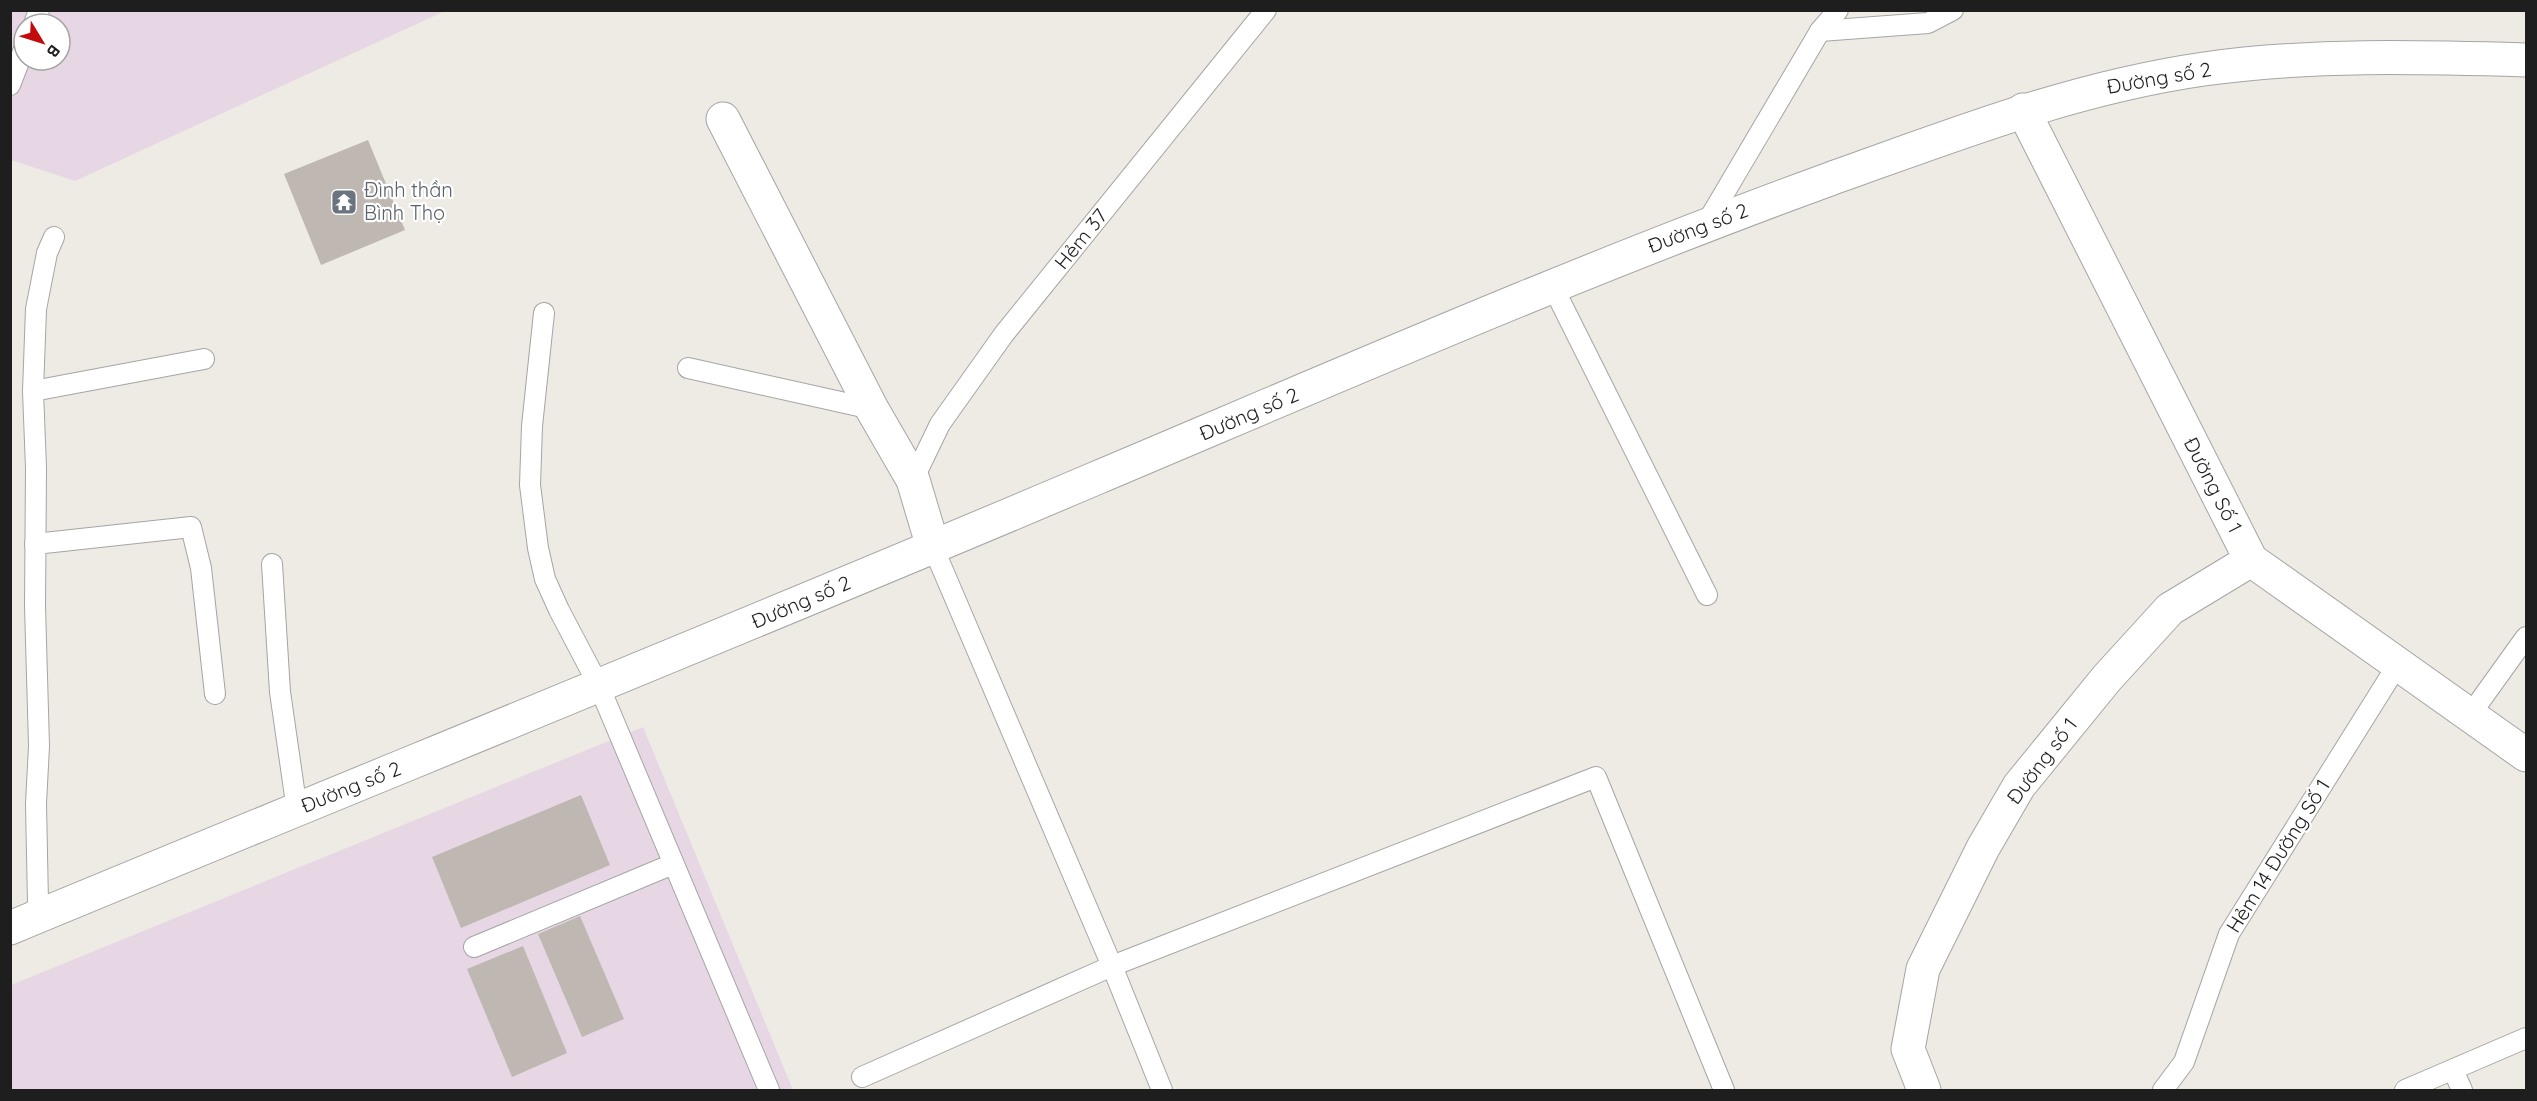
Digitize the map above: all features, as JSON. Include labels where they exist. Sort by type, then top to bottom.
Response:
[{"type":"street","name":"Đường số 2","points":[[21,924],[933,547],[1552,285],[1706,224],[2023,110],[2140,80],[2205,69],[2271,62],[2409,56],[2526,60]]},
{"type":"street","name":"Đường Số 1","points":[[2023,110],[2251,560],[2526,755]]},
{"type":"street","points":[[723,118],[872,409],[913,480],[933,547]]},
{"type":"street","name":"Đường số 1","points":[[1924,1090],[1908,1049],[1923,969],[1983,848],[2019,786],[2108,678],[2170,609],[2251,560]]},
{"type":"lane","name":"Hẻm 37","points":[[913,480],[940,424],[1004,334],[1266,10]]},
{"type":"lane","points":[[1706,224],[1820,31],[1838,10]]},
{"type":"lane","points":[[1820,31],[1928,23],[1953,10]]},
{"type":"lane","points":[[21,924],[38,903],[36,804],[39,746],[34,606],[33,391],[36,309],[47,254],[54,237]]},
{"type":"lane","points":[[1552,285],[1707,595]]},
{"type":"lane","points":[[544,313],[532,426],[530,485],[538,548],[546,579],[559,610],[599,686],[769,1090]]},
{"type":"lane","points":[[33,391],[204,359]]},
{"type":"lane","points":[[688,368],[872,409]]},
{"type":"lane","points":[[35,544],[191,527],[201,568],[215,694]]},
{"type":"lane","points":[[933,547],[1112,966],[1162,1090]]},
{"type":"lane","points":[[272,564],[280,692],[297,810]]},
{"type":"lane","points":[[2470,715],[2526,637]]},
{"type":"lane","name":"Hẻm 14 Đường Số 1","points":[[2163,1090],[2184,1062],[2229,934],[2398,664]]},
{"type":"lane","points":[[862,1077],[1112,966],[1596,777],[1724,1090]]},
{"type":"lane","points":[[474,947],[673,864]]},
{"type":"lane","points":[[2405,1090],[2526,1038]]},
{"type":"lane","points":[[2453,1070],[2462,1090]]},
{"type":"shaded area","points":[[11,11],[445,11],[75,181],[11,160]]},
{"type":"shaded area","points":[[643,727],[793,1090],[11,1090],[11,985]]},
{"type":"building","name":"Đình thần Bình Thọ","points":[[368,140],[405,230],[321,265],[284,174]]},
{"type":"building","points":[[581,795],[610,865],[461,928],[432,857]]},
{"type":"building","points":[[580,916],[624,1019],[582,1037],[538,934]]},
{"type":"building","points":[[523,946],[567,1053],[512,1077],[467,969]]},
{"type":"place","name":"Đình thần Bình Thọ","points":[[344,202]]}]
